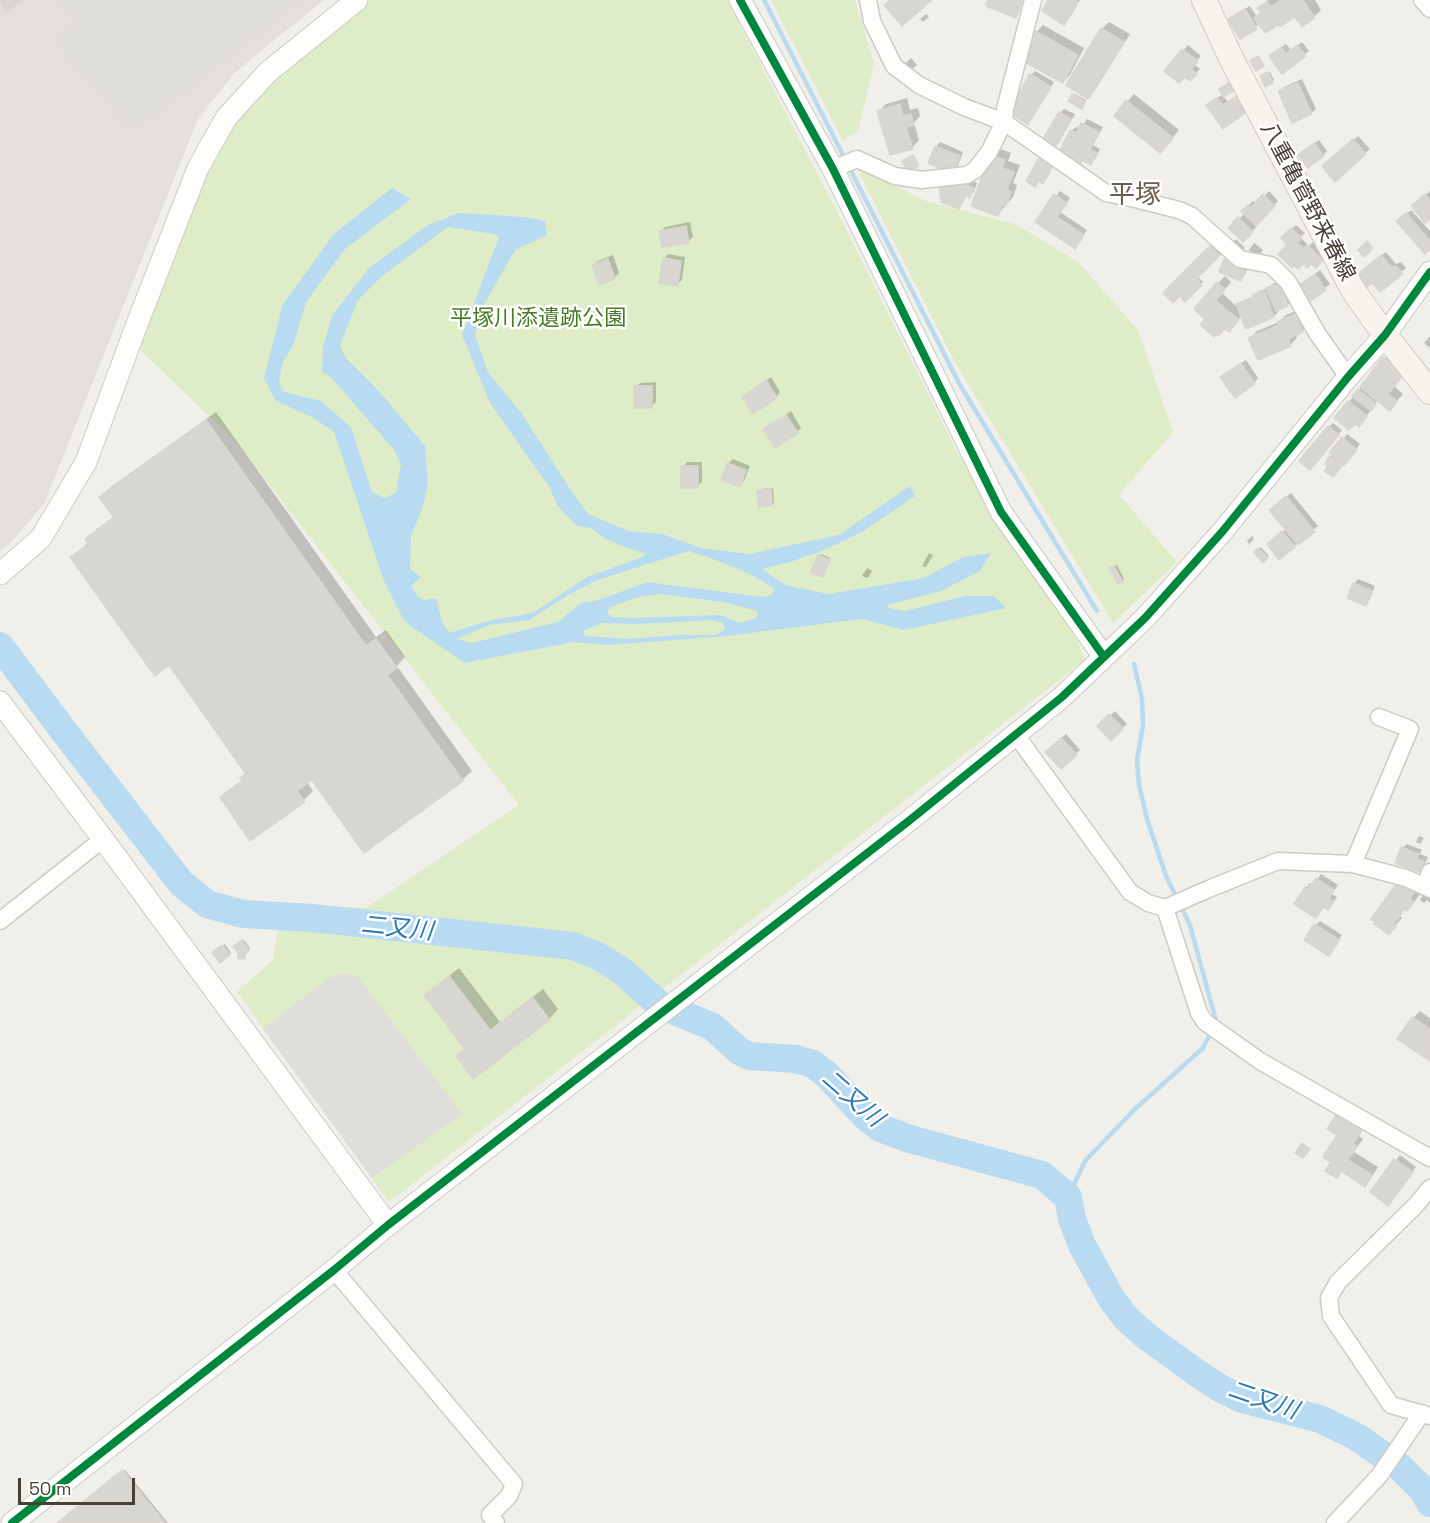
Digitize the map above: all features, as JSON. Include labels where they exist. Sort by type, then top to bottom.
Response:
[{"type":"main road","name":"八重亀菅野来春線","points":[[1204,0],[1232,60],[1353,290],[1384,335],[1430,392]]},
{"type":"street","points":[[0,574],[41,538],[86,462],[198,168],[226,118],[268,72],[357,0]]},
{"type":"street","points":[[740,0],[833,169],[1001,512],[1104,657]]},
{"type":"street","points":[[868,0],[872,21],[894,66],[919,85],[964,107],[1004,122],[1106,193],[1179,210],[1192,216],[1240,259],[1271,265],[1288,282],[1317,333],[1348,377]]},
{"type":"street","points":[[833,169],[857,159],[895,176],[922,180],[967,175],[975,170],[989,152],[1004,122],[1005,109],[1034,0]]},
{"type":"street","points":[[1422,0],[1430,9]]},
{"type":"street","points":[[12,1523],[388,1225],[910,820],[1062,697],[1145,618],[1222,532],[1384,335],[1430,272]]},
{"type":"street","points":[[0,702],[388,1225]]},
{"type":"street","points":[[1353,864],[1410,729],[1380,717]]},
{"type":"street","points":[[1016,735],[1130,892],[1148,903],[1165,908],[1278,861],[1353,864],[1428,883]]},
{"type":"street","points":[[0,921],[103,839]]},
{"type":"street","points":[[1165,908],[1199,1014],[1206,1022],[1260,1060],[1430,1158]]},
{"type":"street","points":[[1335,1523],[1379,1476],[1426,1415],[1390,1405],[1331,1316],[1329,1298],[1338,1282],[1416,1205],[1430,1188]]},
{"type":"street","points":[[334,1270],[514,1484],[509,1496],[490,1515],[496,1523]]},
{"type":"shaded area","points":[[0,0],[324,0],[234,73],[197,121],[45,502],[11,543],[0,551]]},
{"type":"shaded area","points":[[67,0],[298,0],[133,128],[59,42],[81,22],[63,3]]},
{"type":"shaded area","points":[[343,973],[358,977],[462,1114],[372,1178],[263,1029],[326,980]]},
{"type":"green space","name":"平塚川添遺跡公園","points":[[371,0],[727,0],[847,231],[955,448],[1077,640],[1085,660],[389,1202],[237,992],[273,960],[282,904],[366,908],[519,805],[235,441],[138,348],[207,171],[237,121],[271,79]]},
{"type":"green space","points":[[771,0],[855,0],[874,63],[858,131],[843,141]]},
{"type":"green space","points":[[856,167],[928,202],[1015,224],[1078,262],[1138,330],[1173,432],[1119,495],[1177,562],[1113,623],[955,362]]},
{"type":"water","points":[[392,188],[411,199],[345,249],[306,302],[294,343],[282,364],[279,383],[284,392],[321,401],[351,427],[372,492],[384,498],[396,493],[401,464],[394,450],[331,377],[322,372],[323,347],[332,316],[369,268],[428,225],[459,213],[524,217],[545,221],[547,235],[515,250],[482,308],[475,335],[488,372],[522,414],[588,514],[628,531],[662,534],[701,548],[749,554],[839,535],[910,486],[915,496],[862,532],[822,551],[762,569],[785,585],[828,594],[924,578],[963,557],[991,553],[980,571],[941,591],[887,605],[889,608],[905,611],[965,596],[994,596],[1006,608],[904,630],[862,619],[727,636],[608,645],[573,642],[465,663],[403,619],[384,581],[334,432],[314,418],[276,401],[264,378],[283,304],[334,234]],"holes":[[[448,227],[494,234],[499,237],[462,335],[490,403],[550,488],[557,505],[577,526],[591,528],[604,538],[644,553],[645,556],[587,577],[533,613],[488,621],[449,633],[441,619],[437,600],[431,598],[425,601],[418,597],[411,586],[421,577],[410,569],[411,536],[423,506],[428,484],[425,446],[378,390],[345,357],[340,345],[358,300],[382,276]],[[688,551],[732,566],[754,576],[774,590],[772,594],[762,597],[647,582],[599,600],[581,603],[558,622],[472,643],[456,639],[489,625],[529,620],[568,595],[598,580]],[[660,594],[723,602],[758,611],[756,618],[741,623],[720,615],[635,618],[612,617],[607,614],[610,607],[639,597]],[[711,620],[723,623],[725,629],[715,635],[627,639],[585,636],[583,631],[603,623],[639,624]]]},
{"type":"building","points":[[0,0],[22,0],[7,12]]},
{"type":"building","points":[[890,0],[932,0],[902,26],[884,5]]},
{"type":"building","points":[[988,0],[1023,0],[1016,18],[986,6]]},
{"type":"building","points":[[1048,0],[1078,2],[1064,25],[1042,11]]},
{"type":"building","points":[[1281,0],[1303,0],[1315,18],[1302,27],[1295,17],[1265,33],[1254,18],[1261,13],[1257,8],[1267,2],[1271,7]]},
{"type":"building","points":[[1245,9],[1257,29],[1240,39],[1228,19]]},
{"type":"building","points":[[1101,28],[1124,42],[1088,99],[1066,85]]},
{"type":"building","points":[[1035,31],[1078,55],[1063,83],[1019,59]]},
{"type":"building","points":[[1297,45],[1306,56],[1282,74],[1269,56],[1281,47],[1286,54]]},
{"type":"building","points":[[1182,49],[1198,61],[1191,69],[1197,74],[1190,81],[1185,77],[1179,83],[1164,71]]},
{"type":"building","points":[[1258,56],[1264,66],[1256,71],[1250,61]]},
{"type":"building","points":[[1268,72],[1273,83],[1265,87],[1260,76]]},
{"type":"building","points":[[1030,74],[1051,87],[1028,124],[1008,112]]},
{"type":"building","points":[[1235,79],[1240,87],[1223,97],[1219,89]]},
{"type":"building","points":[[1298,83],[1312,114],[1292,123],[1278,91]]},
{"type":"building","points":[[1241,93],[1252,108],[1223,129],[1206,105],[1217,98],[1223,105]]},
{"type":"building","points":[[1072,94],[1085,102],[1082,109],[1068,101]]},
{"type":"building","points":[[1126,100],[1173,138],[1160,153],[1114,116]]},
{"type":"building","points":[[900,104],[903,116],[911,114],[914,125],[906,127],[913,149],[890,155],[877,111]]},
{"type":"building","points":[[1059,112],[1071,119],[1055,148],[1042,141]]},
{"type":"building","points":[[1081,123],[1099,132],[1090,150],[1097,153],[1091,165],[1082,160],[1081,163],[1059,152],[1070,130],[1076,133]]},
{"type":"building","points":[[1353,139],[1366,154],[1335,182],[1322,166]]},
{"type":"building","points":[[1314,143],[1324,156],[1308,168],[1298,155]]},
{"type":"building","points":[[935,146],[960,156],[952,174],[928,163]]},
{"type":"building","points":[[913,155],[919,166],[908,172],[902,161]]},
{"type":"building","points":[[990,155],[1005,160],[1002,168],[1014,172],[1007,190],[1011,192],[1006,206],[1002,205],[998,216],[971,206]]},
{"type":"building","points":[[1039,158],[1053,166],[1043,184],[1039,181],[1035,187],[1026,181]]},
{"type":"building","points":[[953,179],[974,188],[970,198],[965,196],[959,209],[941,202],[939,183],[949,188]]},
{"type":"building","points":[[1054,194],[1067,203],[1057,217],[1084,235],[1075,249],[1035,222]]},
{"type":"building","points":[[1263,194],[1275,206],[1256,226],[1241,211],[1248,205],[1251,207]]},
{"type":"building","points":[[1425,194],[1430,201],[1430,219],[1425,223],[1411,206]]},
{"type":"building","points":[[1406,213],[1430,241],[1430,249],[1425,254],[1396,221]]},
{"type":"building","points":[[1238,217],[1253,232],[1243,242],[1228,228]]},
{"type":"building","points":[[686,226],[689,243],[662,247],[659,231]]},
{"type":"building","points":[[1291,228],[1302,238],[1297,243],[1304,249],[1307,245],[1323,260],[1316,268],[1312,264],[1307,268],[1303,264],[1298,269],[1294,266],[1292,268],[1278,254],[1287,245],[1281,238]]},
{"type":"building","points":[[1367,241],[1373,248],[1364,257],[1358,250]]},
{"type":"building","points":[[1210,246],[1220,255],[1197,279],[1202,285],[1185,302],[1180,296],[1173,303],[1163,293]]},
{"type":"building","points":[[1381,255],[1391,267],[1396,266],[1403,274],[1380,292],[1372,283],[1367,287],[1357,275]]},
{"type":"building","points":[[663,258],[681,261],[678,286],[659,283]]},
{"type":"building","points":[[608,259],[615,279],[599,285],[592,265]]},
{"type":"building","points":[[1224,259],[1245,271],[1241,281],[1219,272]]},
{"type":"building","points":[[1315,274],[1326,290],[1309,302],[1298,286]]},
{"type":"building","points":[[1217,282],[1225,289],[1216,301],[1239,320],[1229,332],[1225,329],[1214,337],[1200,325],[1205,319],[1194,309]]},
{"type":"building","points":[[1279,283],[1288,306],[1276,311],[1266,288]]},
{"type":"building","points":[[1264,290],[1274,317],[1246,329],[1236,304]]},
{"type":"building","points":[[1296,314],[1303,332],[1288,339],[1291,346],[1258,360],[1248,338],[1279,325],[1277,322]]},
{"type":"building","points":[[1383,357],[1404,374],[1388,394],[1397,401],[1390,411],[1360,387]]},
{"type":"building","points":[[1241,363],[1255,384],[1235,398],[1220,377]]},
{"type":"building","points":[[766,380],[777,398],[753,414],[742,397]]},
{"type":"building","points":[[634,386],[652,386],[652,408],[634,408]]},
{"type":"building","points":[[1358,389],[1376,404],[1371,411],[1352,396]]},
{"type":"building","points":[[1348,401],[1367,416],[1359,427],[1355,424],[1349,430],[1334,418]]},
{"type":"building","points":[[786,415],[798,433],[775,448],[763,429]]},
{"type":"building","points":[[206,420],[366,646],[376,639],[397,668],[387,675],[395,686],[311,747],[317,755],[302,766],[312,780],[297,791],[305,802],[250,841],[220,797],[242,781],[240,778],[246,774],[169,665],[155,676],[70,557],[89,544],[85,539],[114,518],[99,497]]},
{"type":"building","points":[[1328,426],[1339,435],[1310,470],[1299,461]]},
{"type":"building","points":[[1342,437],[1357,450],[1344,465],[1329,453]]},
{"type":"building","points":[[1329,456],[1342,465],[1333,477],[1324,471],[1328,466],[1325,464]]},
{"type":"building","points":[[727,463],[746,470],[740,487],[721,480]]},
{"type":"building","points":[[681,466],[698,466],[698,488],[681,488]]},
{"type":"building","points":[[771,489],[772,506],[758,507],[757,490]]},
{"type":"building","points":[[1286,496],[1315,532],[1298,545],[1269,510]]},
{"type":"building","points":[[1282,531],[1295,547],[1279,560],[1267,544]]},
{"type":"building","points":[[1258,548],[1268,558],[1263,563],[1254,552]]},
{"type":"building","points":[[818,555],[830,560],[823,577],[811,572]]},
{"type":"building","points":[[1114,566],[1123,582],[1118,584],[1109,568]]},
{"type":"building","points":[[1353,583],[1372,591],[1366,606],[1347,598]]},
{"type":"building","points":[[395,686],[463,781],[364,853],[302,766],[317,755],[311,747]]},
{"type":"building","points":[[1109,714],[1123,729],[1111,741],[1097,726]]},
{"type":"building","points":[[1061,738],[1077,755],[1061,769],[1045,752]]},
{"type":"building","points":[[1401,847],[1419,854],[1417,859],[1424,861],[1420,872],[1395,863]]},
{"type":"building","points":[[1316,878],[1334,890],[1329,899],[1334,902],[1328,910],[1323,907],[1316,918],[1294,904],[1305,887],[1308,889]]},
{"type":"building","points":[[1399,880],[1415,891],[1410,899],[1414,902],[1407,911],[1404,909],[1389,935],[1371,919]]},
{"type":"building","points":[[1314,924],[1339,940],[1329,956],[1304,940]]},
{"type":"building","points":[[242,940],[249,951],[243,960],[238,958],[238,953],[233,946]]},
{"type":"building","points":[[222,945],[230,955],[220,963],[212,952]]},
{"type":"building","points":[[449,976],[490,1030],[533,998],[550,1020],[473,1079],[456,1056],[465,1049],[424,995]]},
{"type":"building","points":[[1412,1017],[1430,1029],[1430,1061],[1397,1039]]},
{"type":"building","points":[[1341,1107],[1366,1123],[1353,1144],[1357,1146],[1348,1160],[1372,1175],[1365,1187],[1341,1171],[1337,1178],[1325,1171],[1331,1162],[1323,1157],[1337,1135],[1327,1129]]},
{"type":"building","points":[[1302,1143],[1310,1149],[1303,1158],[1295,1153]]},
{"type":"building","points":[[1394,1159],[1413,1172],[1388,1206],[1370,1192]]},
{"type":"building","points":[[122,1470],[165,1523],[57,1523]]},
{"type":"waterway","points":[[764,0],[960,385],[1097,611]]},
{"type":"waterway","name":"二又川","points":[[0,646],[181,883],[207,904],[243,914],[312,918],[573,946],[598,956],[622,971],[660,1005],[713,1027],[739,1051],[749,1056],[796,1059],[813,1064],[880,1128],[910,1139],[1042,1175],[1068,1197],[1072,1219],[1082,1245],[1111,1298],[1126,1318],[1146,1336],[1197,1373],[1242,1399],[1320,1419],[1357,1437],[1401,1468],[1423,1490],[1430,1503]]},
{"type":"waterway","points":[[1134,664],[1142,699],[1143,725],[1137,760],[1139,785],[1147,819],[1166,876],[1190,925],[1216,1021],[1214,1024]]},
{"type":"waterway","points":[[1068,1197],[1085,1161],[1135,1109],[1203,1048],[1211,1032]]},
{"type":"cycle path","points":[[740,0],[833,169],[1001,512],[1104,657]]},
{"type":"cycle path","points":[[12,1523],[388,1225],[910,820],[1062,697],[1145,618],[1222,532],[1385,335],[1430,272]]},
{"type":"district","name":"平塚","points":[[1135,196]]}]
